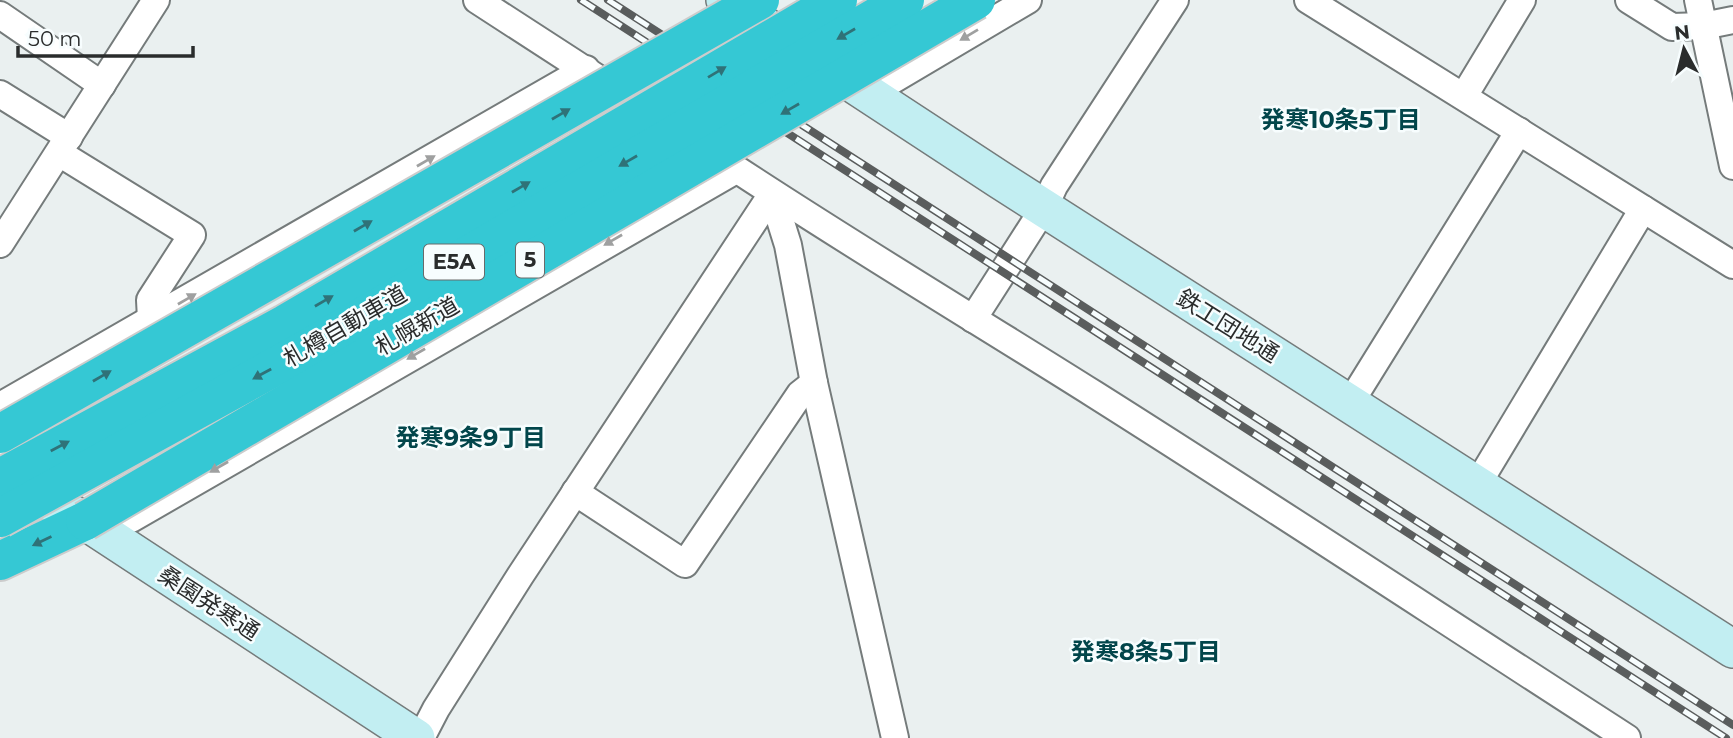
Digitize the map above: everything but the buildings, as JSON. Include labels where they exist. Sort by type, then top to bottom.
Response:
[{"type":"highway","points":[[0,434],[760,0]]},
{"type":"highway","name":"札樽自動車道","points":[[0,478],[285,324],[838,0]]},
{"type":"highway","name":"札樽自動車道","points":[[0,518],[300,353],[905,0]]},
{"type":"highway","name":"札幌新道","points":[[0,561],[85,521],[976,0]]},
{"type":"street","points":[[0,244],[156,0]]},
{"type":"street","points":[[477,0],[586,69],[772,194],[1117,409],[1627,738]]},
{"type":"street","name":"鉄工団地通","points":[[725,0],[1044,208],[1733,649]]},
{"type":"street","points":[[869,94],[1028,0]]},
{"type":"street","points":[[973,319],[1044,208],[1054,186],[1175,0]]},
{"type":"street","points":[[1308,0],[1733,265]]},
{"type":"street","points":[[1464,96],[1522,0]]},
{"type":"street","points":[[1629,0],[1672,27],[1703,26],[1733,20]]},
{"type":"street","points":[[1698,0],[1732,159]]},
{"type":"street","points":[[0,15],[102,85]]},
{"type":"street","points":[[0,406],[586,69]]},
{"type":"street","points":[[0,94],[64,145],[192,235],[150,300],[150,319]]},
{"type":"street","points":[[1350,403],[1520,131]]},
{"type":"street","points":[[85,521],[131,519],[736,170]]},
{"type":"street","points":[[772,194],[788,245],[814,383],[895,738]]},
{"type":"street","points":[[418,738],[575,492],[772,194]]},
{"type":"street","points":[[1477,485],[1643,209]]},
{"type":"street","points":[[575,492],[685,564],[800,394],[814,383]]},
{"type":"street","name":"桑園発寒通","points":[[0,472],[85,521],[418,738]]},
{"type":"railway","points":[[581,0],[1726,738]]},
{"type":"railway","points":[[608,0],[1733,725]]},
{"type":"district","name":"発寒10条5丁目","points":[[1341,120]]},
{"type":"district","name":"発寒9条9丁目","points":[[471,438]]},
{"type":"district","name":"発寒8条5丁目","points":[[1146,652]]}]
